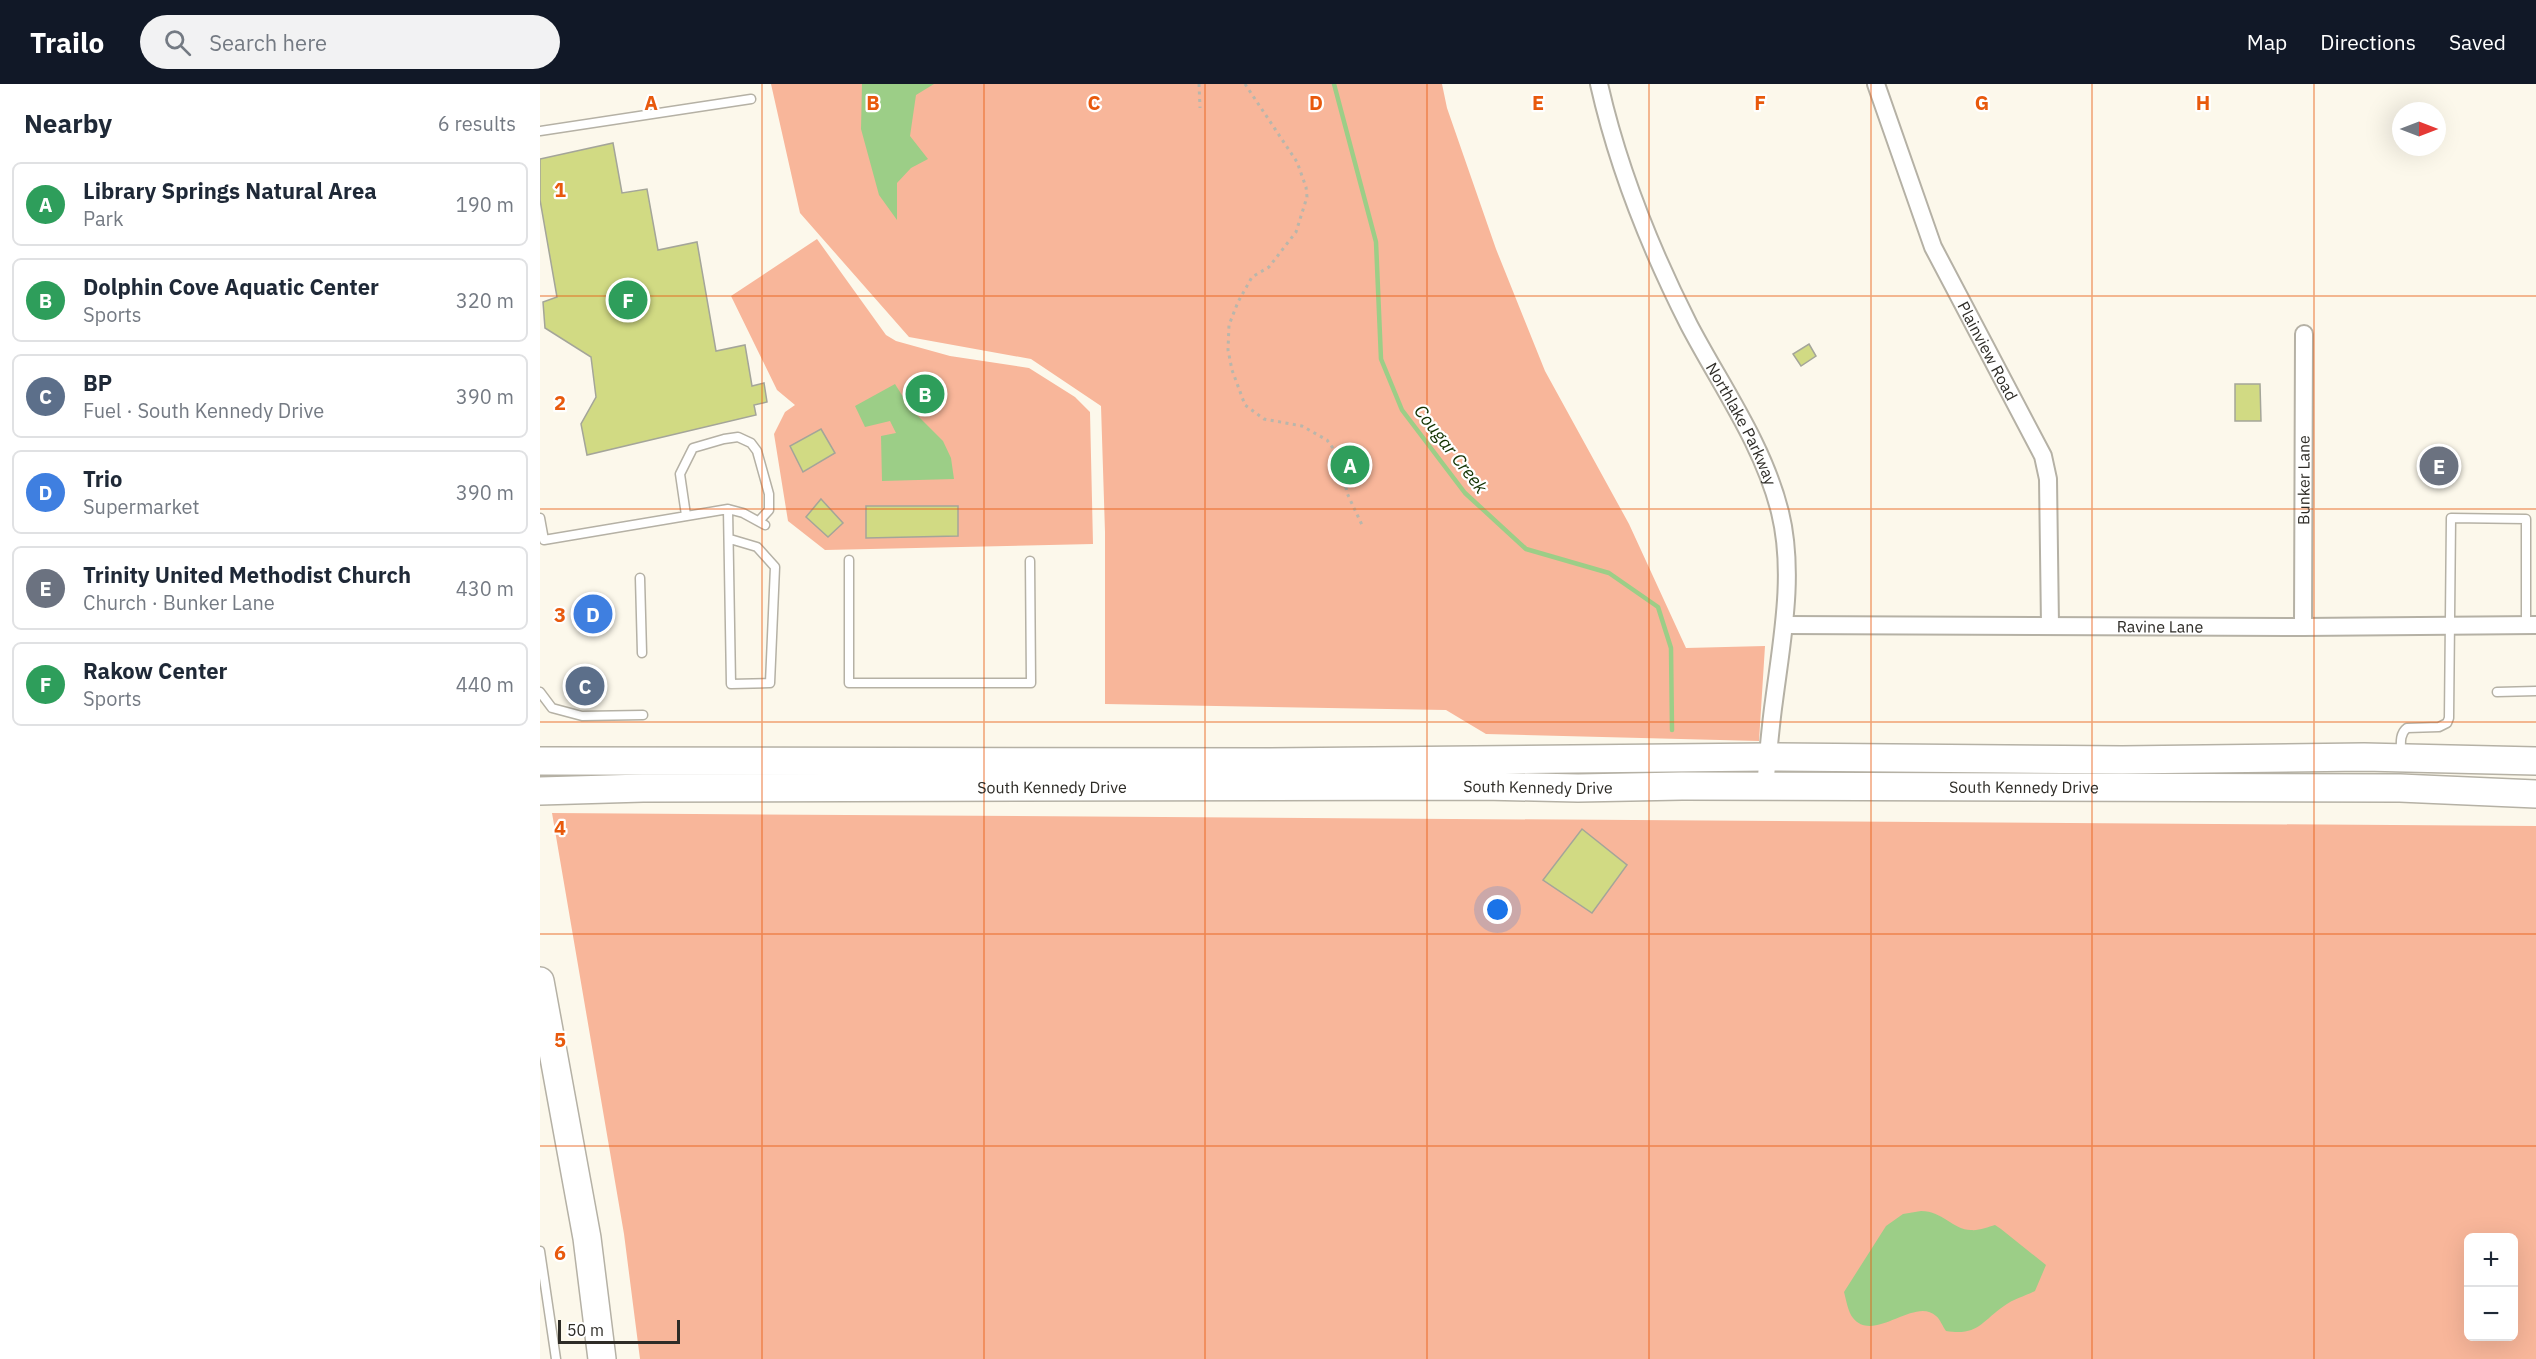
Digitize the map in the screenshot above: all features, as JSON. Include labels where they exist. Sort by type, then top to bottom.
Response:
[{"type":"main road","name":"South Kennedy Drive","points":[[540,761],[1268,762],[1768,757],[2110,759],[2401,757],[2536,761]]},
{"type":"main road","name":"South Kennedy Drive","points":[[540,791],[644,788],[1483,786],[1578,789],[1765,786],[2400,789],[2536,794]]},
{"type":"main road","points":[[540,981],[587,1238],[602,1359]]},
{"type":"street","name":"Northlake Parkway","points":[[1599,84],[1612,140],[1660,266],[1690,327],[1753,440],[1768,474],[1780,512],[1784,536],[1786,578],[1784,625],[1765,786]]},
{"type":"street","name":"Plainview Road","points":[[1876,84],[1933,247],[2043,456],[2048,479],[2050,625]]},
{"type":"street","name":"Bunker Lane","points":[[2303,627],[2304,334]]},
{"type":"street","name":"Ravine Lane","points":[[1784,625],[2303,627],[2531,625]]},
{"type":"lane","points":[[540,131],[751,99]]},
{"type":"lane","points":[[540,518],[544,540],[728,509],[762,523],[769,510],[769,494],[757,452],[751,444],[738,438],[724,439],[693,448],[681,474],[686,515]]},
{"type":"lane","points":[[728,509],[731,684],[770,682],[775,567],[757,547],[730,539]]},
{"type":"lane","points":[[2401,757],[2403,730],[2439,727],[2447,723],[2449,718],[2451,518],[2526,519],[2531,625]]},
{"type":"lane","points":[[849,560],[849,683],[1030,683],[1030,561]]},
{"type":"lane","points":[[640,578],[642,653]]},
{"type":"lane","points":[[2497,692],[2536,691]]},
{"type":"lane","points":[[540,692],[552,708],[582,716],[643,715]]},
{"type":"lane","points":[[540,1251],[556,1359]]},
{"type":"path","points":[[1199,84],[1200,108]]},
{"type":"path","points":[[1245,84],[1297,162],[1307,197],[1296,232],[1269,267],[1252,277],[1238,302],[1229,325],[1228,350],[1232,370],[1245,405],[1264,419],[1302,426],[1328,440],[1341,459],[1347,494],[1362,525]]},
{"type":"shaded area","points":[[771,84],[1442,84],[1447,108],[1496,249],[1545,371],[1629,524],[1686,648],[1765,646],[1759,741],[1486,734],[1446,710],[1105,704],[1105,532],[1101,406],[1031,359],[909,337],[800,213]]},
{"type":"shaded area","points":[[862,84],[934,84],[916,95],[910,136],[928,159],[911,168],[897,183],[897,220],[879,195],[861,129]]},
{"type":"shaded area","points":[[817,239],[886,335],[896,341],[950,356],[1029,368],[1075,397],[1090,412],[1093,544],[825,550],[788,521],[774,434],[785,412],[795,405],[777,390],[731,296]]},
{"type":"shaded area","points":[[895,384],[910,408],[943,441],[951,458],[954,479],[882,481],[881,436],[896,433],[890,421],[865,427],[855,406]]},
{"type":"shaded area","points":[[552,813],[2536,826],[2536,1359],[640,1359],[624,1234]]},
{"type":"shaded area","points":[[1921,1211],[1936,1214],[1965,1229],[1977,1230],[1995,1225],[2001,1229],[2046,1265],[2035,1291],[2015,1299],[1972,1330],[1946,1331],[1937,1317],[1927,1311],[1906,1315],[1883,1324],[1862,1325],[1851,1315],[1844,1292],[1886,1226],[1903,1214]]},
{"type":"building","points":[[613,143],[622,193],[647,189],[658,250],[697,242],[716,351],[745,345],[752,386],[764,383],[767,402],[754,405],[756,415],[587,455],[581,424],[596,397],[591,357],[545,328],[543,302],[557,297],[540,200],[540,159]]},
{"type":"building","points":[[1809,344],[1816,356],[1801,366],[1793,354]]},
{"type":"building","points":[[2235,384],[2260,384],[2261,421],[2235,421]]},
{"type":"building","points":[[821,429],[835,453],[803,472],[790,446]]},
{"type":"building","points":[[821,499],[843,523],[828,537],[806,517]]},
{"type":"building","points":[[866,506],[958,506],[958,536],[866,538]]},
{"type":"building","points":[[1582,829],[1627,865],[1592,913],[1543,880]]},
{"type":"waterway","name":"Cougar Creek","points":[[1334,84],[1376,242],[1381,359],[1402,410],[1465,493],[1526,549],[1609,573],[1658,607],[1671,648],[1672,730]]},
{"type":"place","name":"Rakow Center","points":[[628,300]]},
{"type":"place","name":"Dolphin Cove Aquatic Center","points":[[925,394]]},
{"type":"place","name":"Library Springs Natural Area","points":[[1350,465]]},
{"type":"place","name":"Trinity United Methodist Church","points":[[2439,466]]},
{"type":"place","name":"Trio","points":[[593,614]]},
{"type":"place","name":"BP","points":[[585,686]]}]
